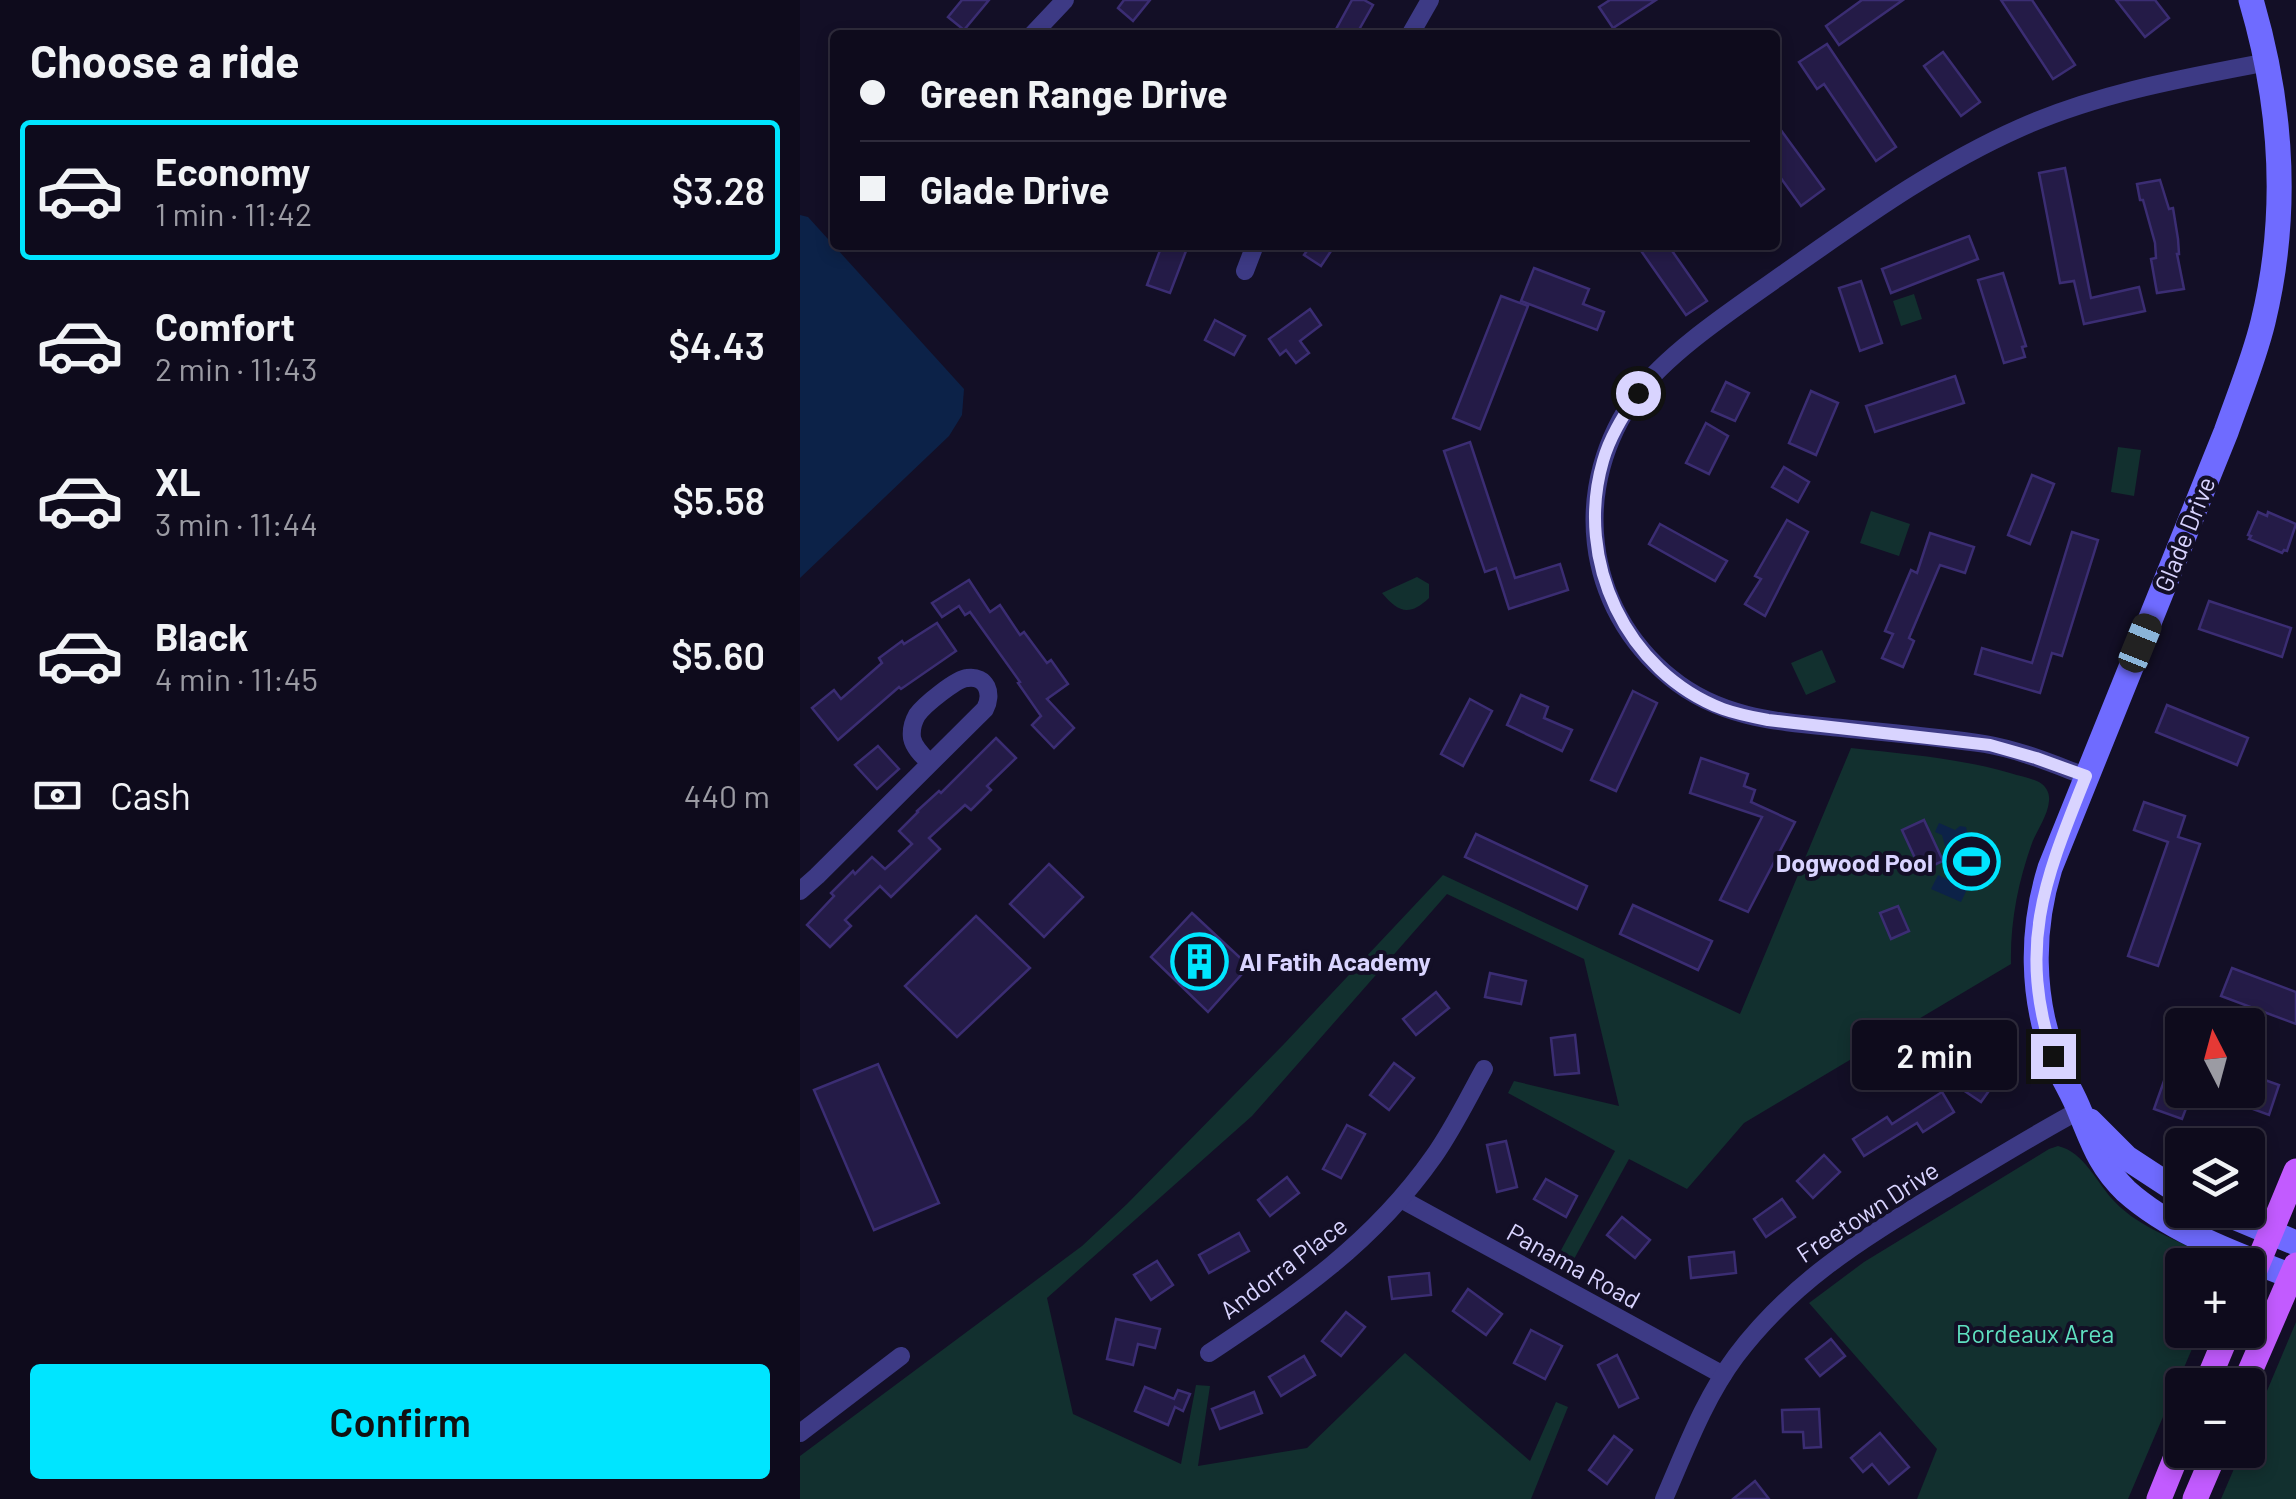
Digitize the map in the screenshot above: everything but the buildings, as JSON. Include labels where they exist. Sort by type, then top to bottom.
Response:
[{"type":"main road","points":[[2263,1248],[2296,1171]]},
{"type":"main road","points":[[2252,1368],[2294,1273]]},
{"type":"main road","points":[[2159,1499],[2172,1468]]},
{"type":"main road","points":[[2196,1499],[2209,1468]]},
{"type":"street","points":[[1037,30],[1065,0]]},
{"type":"street","points":[[1413,30],[1430,0]]},
{"type":"street","name":"Glade Drive","points":[[2211,1248],[2143,1205],[2106,1169],[2060,1073],[2046,1032],[2037,983],[2036,945],[2046,880],[2226,432],[2262,322],[2274,260],[2279,196],[2268,62],[2251,0]]},
{"type":"street","points":[[2086,776],[1990,745],[1768,720],[1720,708],[1695,695],[1633,639],[1607,591],[1597,556],[1594,517],[1602,462],[1622,417],[1638,393],[1672,357],[1922,179],[2021,128],[2087,102],[2268,62]]},
{"type":"street","points":[[1245,272],[1252,250]]},
{"type":"street","points":[[800,890],[930,763],[984,709],[990,694],[978,678],[958,680],[915,719],[914,746],[930,763]]},
{"type":"street","name":"Andorra Place","points":[[1209,1353],[1297,1294],[1362,1240],[1436,1154],[1484,1069]]},
{"type":"street","name":"Glade Drive","points":[[2080,1110],[2126,1158],[2165,1183]]},
{"type":"street","name":"Freetown Drive","points":[[1664,1499],[1723,1375],[1764,1321],[1794,1291],[1910,1210],[2080,1110]]},
{"type":"street","name":"Panama Road","points":[[1401,1199],[1723,1375]]},
{"type":"street","points":[[2260,1228],[2296,1243]]},
{"type":"street","name":"Glade Drive","points":[[2265,1274],[2294,1273]]},
{"type":"street","points":[[800,1433],[901,1356]]},
{"type":"green space","points":[[1914,294],[1922,319],[1901,326],[1893,301]]},
{"type":"green space","points":[[2118,447],[2141,450],[2134,496],[2111,492]]},
{"type":"green space","points":[[1871,511],[1910,524],[1899,556],[1860,543]]},
{"type":"green space","points":[[1417,577],[1429,584],[1429,598],[1415,608],[1399,608],[1382,593]]},
{"type":"green space","points":[[1822,650],[1836,682],[1806,695],[1791,663]]},
{"type":"green space","points":[[1851,748],[1971,764],[2032,779],[2046,788],[2048,806],[2027,858],[2016,903],[2011,964],[1744,1123],[1687,1189],[1629,1159],[1568,1270],[1554,1263],[1615,1151],[1508,1093],[1514,1081],[1619,1106],[1584,959],[1447,894],[1252,1116],[1047,1298],[1073,1414],[1181,1464],[1196,1385],[1210,1386],[1198,1466],[1307,1448],[1405,1353],[1530,1461],[1556,1402],[1568,1407],[1531,1499],[800,1499],[800,1456],[1082,1246],[1284,1044],[1443,875],[1740,1014]]},
{"type":"green space","name":"Bordeaux Area","points":[[2049,1149],[2067,1149],[2083,1161],[2125,1211],[2192,1248],[2165,1248],[2165,1348],[2192,1348],[2184,1368],[2165,1368],[2165,1412],[2128,1499],[1917,1499],[1937,1449],[1809,1303],[1864,1262]]},
{"type":"green space","points":[[2296,1322],[2296,1499],[2221,1499],[2234,1468],[2265,1468],[2265,1396]]},
{"type":"water","points":[[800,215],[808,217],[830,241],[830,250],[838,250],[964,389],[962,415],[949,436],[800,578]]},
{"type":"water","name":"Dogwood Pool","points":[[1939,823],[1955,830],[1966,827],[1969,840],[1986,849],[1961,902],[1931,889],[1938,875],[1955,883],[1971,848],[1960,842],[1945,846],[1942,835],[1935,832]]},
{"type":"place","name":"Dogwood Pool","points":[[1972,862]]},
{"type":"place","name":"Al Fatih Academy","points":[[1200,961]]},
{"type":"route","points":[[1638,393],[1622,417],[1602,462],[1594,517],[1596,546],[1618,616],[1633,639],[1672,679],[1695,695],[1738,714],[1990,745],[2086,776],[2046,880],[2038,926],[2037,983],[2053,1056]]}]
